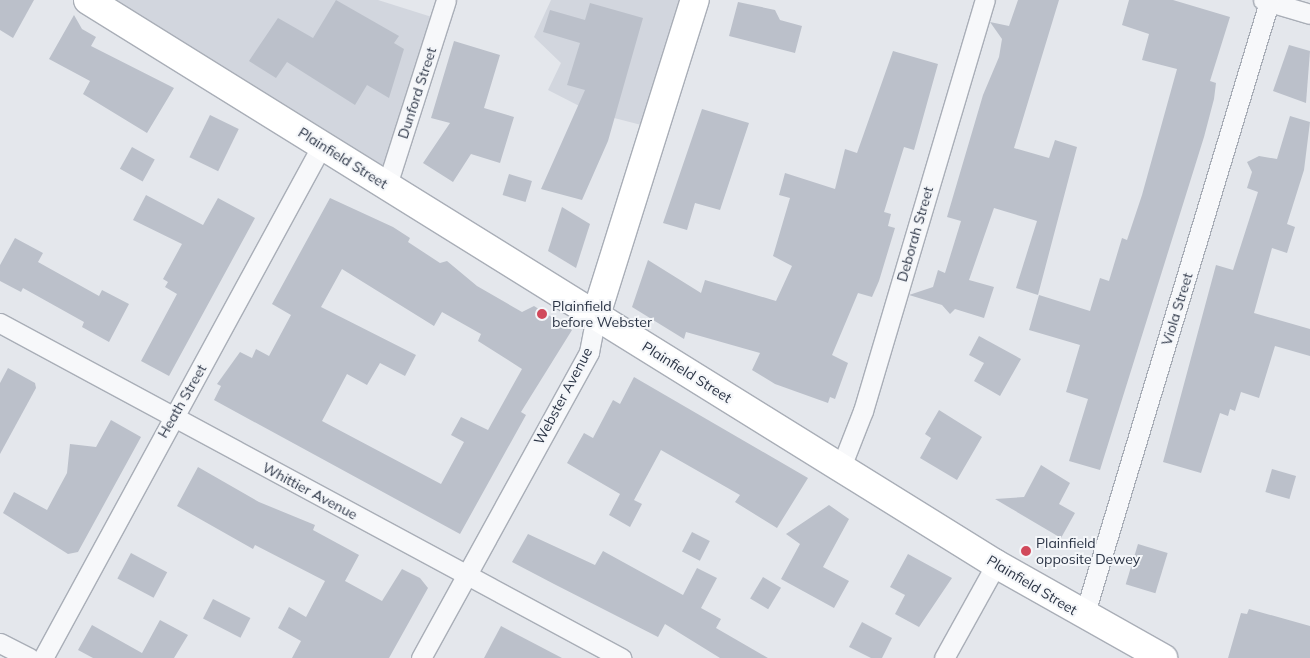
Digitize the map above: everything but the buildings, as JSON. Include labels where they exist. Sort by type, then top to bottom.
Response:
[{"type":"main road","name":"Plainfield Street","points":[[88,0],[996,564],[1084,616],[1163,658]]},
{"type":"main road","name":"Webster Avenue","points":[[596,315],[695,0]]},
{"type":"street","name":"Dunford Street","points":[[387,185],[446,0]]},
{"type":"street","name":"Deborah Street","points":[[841,467],[863,411],[985,0]]},
{"type":"street","points":[[1266,1],[1310,14]]},
{"type":"street","name":"Viola Street","points":[[1084,616],[1266,1]]},
{"type":"street","name":"Heath Street","points":[[43,658],[172,416],[322,145]]},
{"type":"street","name":"Webster Avenue","points":[[421,658],[465,574],[590,352],[596,315]]},
{"type":"street","name":"Whittier Avenue","points":[[0,323],[621,658]]},
{"type":"street","points":[[944,658],[996,564]]},
{"type":"street","points":[[0,643],[29,658]]},
{"type":"shaded area","points":[[105,0],[378,0],[435,18],[384,173]]},
{"type":"shaded area","points":[[551,0],[691,0],[649,127],[591,112],[548,90],[561,63],[534,37]]},
{"type":"place","name":"Plainfield before Webster","points":[[542,314]]},
{"type":"place","name":"Plainfield opposite Dewey","points":[[1026,551]]}]
